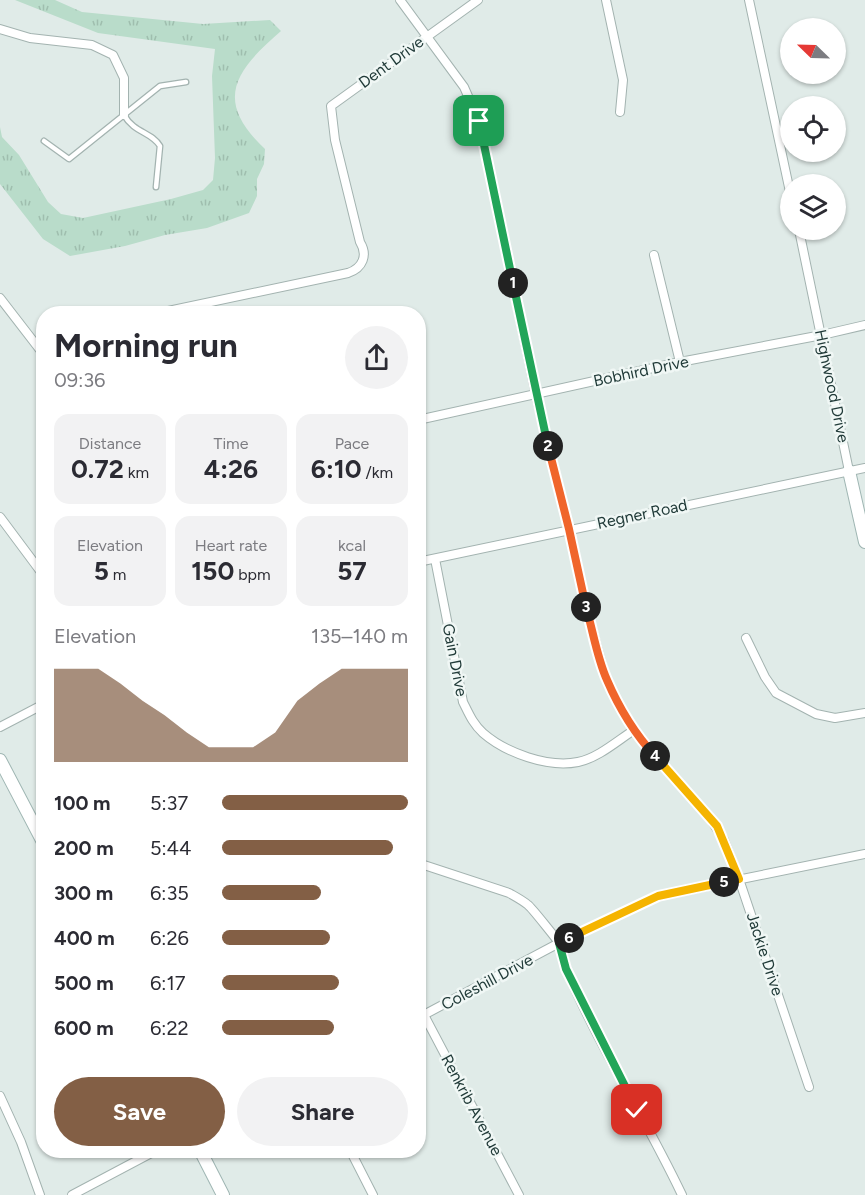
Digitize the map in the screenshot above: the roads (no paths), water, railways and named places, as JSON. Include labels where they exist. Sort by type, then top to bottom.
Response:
[{"type":"street","name":"Jackie Drive","points":[[400,0],[464,87],[479,121],[536,395],[586,607],[606,679],[634,730],[645,745],[717,826],[739,879],[809,1087]]},
{"type":"street","name":"Dent Drive","points":[[192,306],[352,272],[360,266],[364,258],[364,250],[360,242],[335,140],[331,106],[478,0]]},
{"type":"street","points":[[606,0],[623,81],[620,112]]},
{"type":"street","points":[[749,0],[786,174]]},
{"type":"street","points":[[0,29],[30,38],[92,45],[113,55],[124,78],[124,115]]},
{"type":"street","name":"Highwood Drive","points":[[801,240],[865,542]]},
{"type":"street","points":[[654,255],[680,362]]},
{"type":"street","points":[[0,298],[36,345]]},
{"type":"street","name":"Bobhird Drive","points":[[426,418],[680,362],[865,325]]},
{"type":"street","name":"Regner Road","points":[[426,561],[865,468]]},
{"type":"street","points":[[0,517],[36,558]]},
{"type":"street","name":"Gain Drive","points":[[435,559],[463,702],[471,719],[482,731],[496,743],[512,751],[560,763],[579,762],[634,730]]},
{"type":"street","points":[[746,639],[765,677],[776,693],[816,714],[835,718],[865,713]]},
{"type":"street","points":[[0,727],[36,708]]},
{"type":"street","points":[[0,760],[36,829]]},
{"type":"street","name":"Coleshill Drive","points":[[426,1015],[559,943],[658,896],[865,854]]},
{"type":"street","points":[[426,866],[521,899],[559,943],[566,969],[621,1081],[682,1195]]},
{"type":"street","name":"Renkrib Avenue","points":[[426,1024],[519,1195]]},
{"type":"street","points":[[0,1096],[21,1142],[40,1195]]},
{"type":"street","points":[[72,1195],[142,1158]]},
{"type":"street","points":[[204,1158],[223,1195]]},
{"type":"street","points":[[354,1158],[373,1195]]},
{"type":"lane","points":[[44,141],[69,159],[160,86],[186,82]]},
{"type":"lane","points":[[124,115],[135,129],[153,138],[160,146],[156,187]]}]
